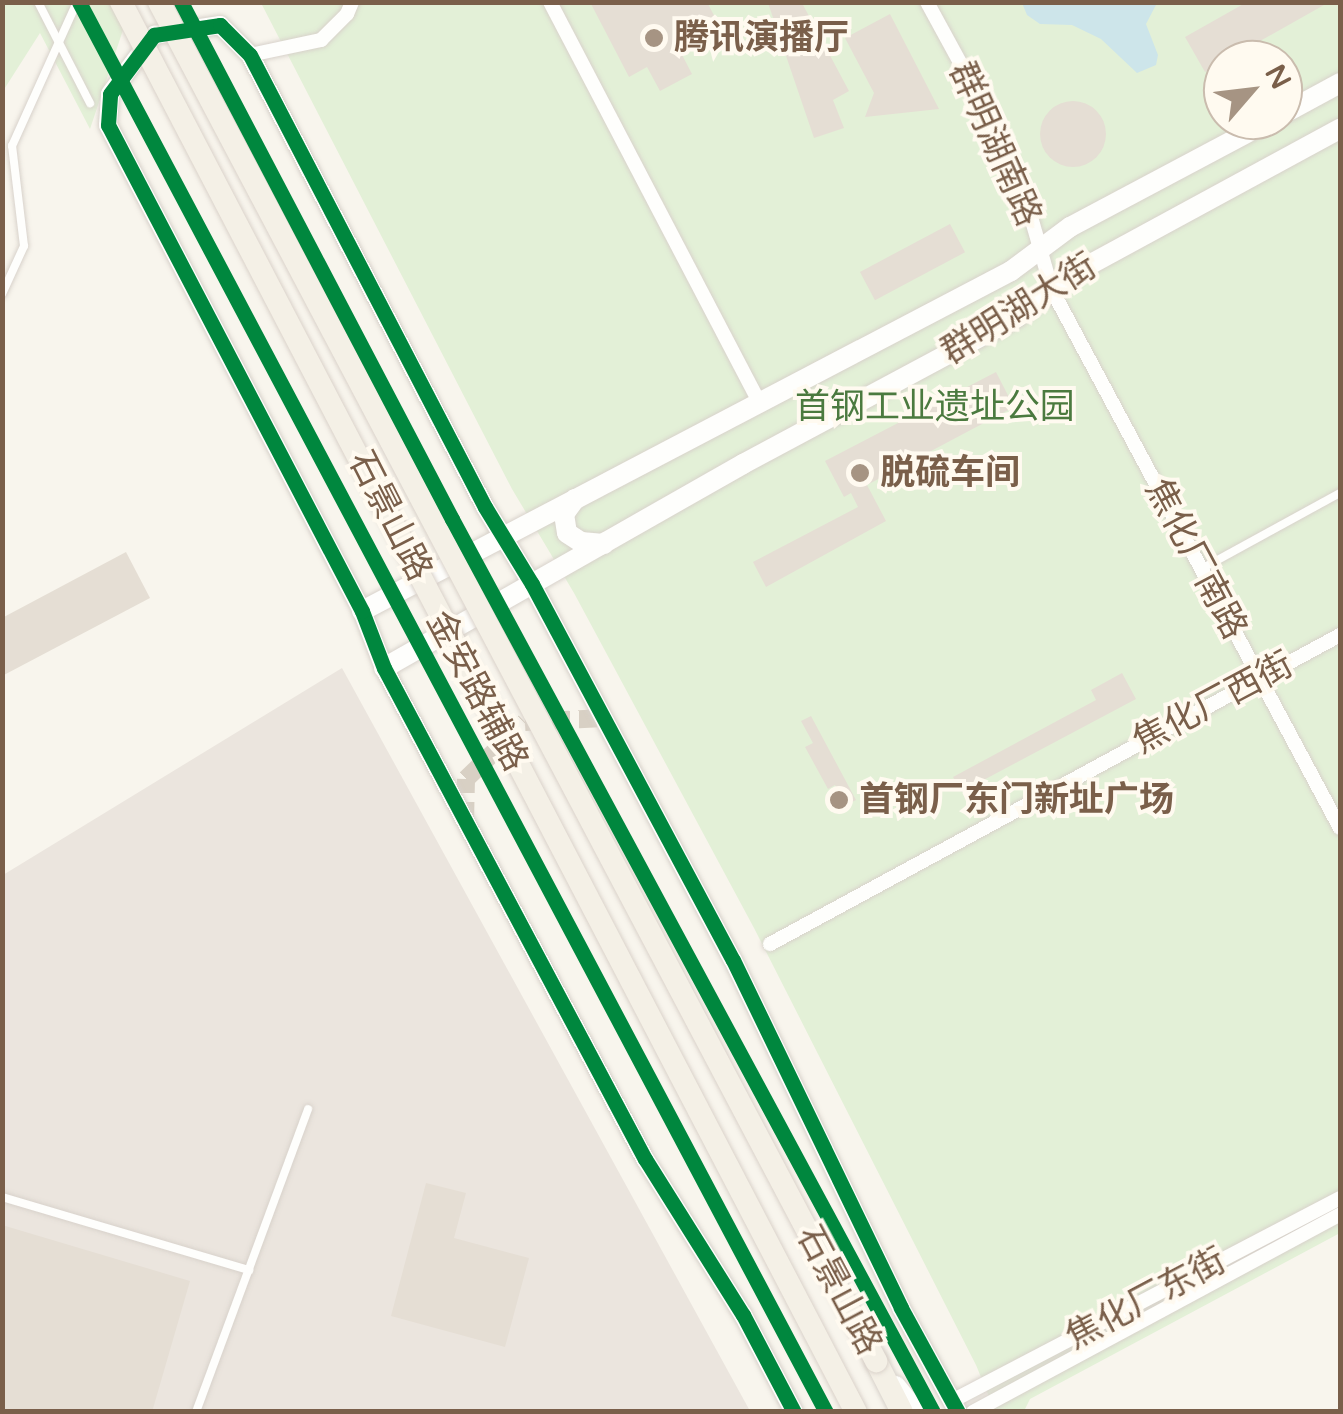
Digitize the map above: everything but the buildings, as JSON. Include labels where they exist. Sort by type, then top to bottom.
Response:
[{"type":"main road","name":"石景山路","points":[[121,2],[856,1412]]},
{"type":"main road","name":"石景山路","points":[[158,2],[902,1412]]},
{"type":"main road","points":[[1303,103],[1340,83]]},
{"type":"main road","name":"群明湖大街","points":[[384,668],[1016,317],[1052,290],[1138,238],[1340,129]]},
{"type":"main road","name":"群明湖大街","points":[[362,612],[1011,270],[1070,227],[1233,140]]},
{"type":"main road","points":[[576,497],[564,514],[568,533],[581,542],[604,544]]},
{"type":"street","points":[[352,2],[348,14],[322,40],[250,55],[503,537],[532,584],[733,960],[901,1308],[955,1406]]},
{"type":"street","points":[[550,2],[760,404]]},
{"type":"street","name":"群明湖南路","points":[[927,2],[975,90],[1042,248],[1052,290]]},
{"type":"street","name":"石景山路","points":[[250,55],[220,26],[154,35],[110,94],[108,125],[362,612],[384,668],[645,1159],[743,1316],[794,1412]]},
{"type":"street","name":"焦化厂南路","points":[[1052,290],[1340,828]]},
{"type":"street","name":"焦化厂西街","points":[[770,944],[1340,635]]},
{"type":"street","name":"焦化厂东街","points":[[955,1406],[1340,1198]]},
{"type":"street","name":"焦化厂东街","points":[[973,1412],[1340,1214]]},
{"type":"street","points":[[876,1361],[918,1412]]},
{"type":"lane","points":[[38,2],[90,103]]},
{"type":"lane","points":[[2,294],[24,246],[12,146],[77,2]]},
{"type":"lane","points":[[1201,569],[1340,493]]},
{"type":"lane","points":[[196,1412],[308,1109]]},
{"type":"lane","points":[[2,1197],[248,1270]]},
{"type":"shaded area","points":[[342,668],[750,1411],[3,1412],[3,875]]},
{"type":"green space","points":[[3,3],[132,3],[90,129],[40,33],[3,91]]},
{"type":"green space","name":"首钢工业遗址公园","points":[[261,3],[1340,3],[1340,1233],[1030,1399],[1024,1411],[995,1411],[976,1365],[754,928],[574,593],[512,489]]},
{"type":"water","points":[[1022,3],[1157,3],[1146,24],[1158,55],[1156,65],[1137,73],[1101,39],[1072,25],[1040,24],[1027,15]]},
{"type":"tunnel","points":[[465,820],[466,779],[525,722],[604,718]]},
{"type":"cycle path","name":"金安路辅路","points":[[79,2],[826,1412]]},
{"type":"cycle path","points":[[181,2],[452,519],[933,1412]]},
{"type":"cycle path","points":[[794,1412],[743,1315],[645,1159],[384,668],[362,611],[108,125],[110,94],[154,35],[220,25],[250,55],[485,507],[532,584],[733,960],[901,1308],[958,1412]]},
{"type":"place","name":"腾讯演播厅","points":[[654,38]]},
{"type":"place","name":"脱硫车间","points":[[860,473]]},
{"type":"place","name":"首钢厂东门新址广场","points":[[839,800]]}]
